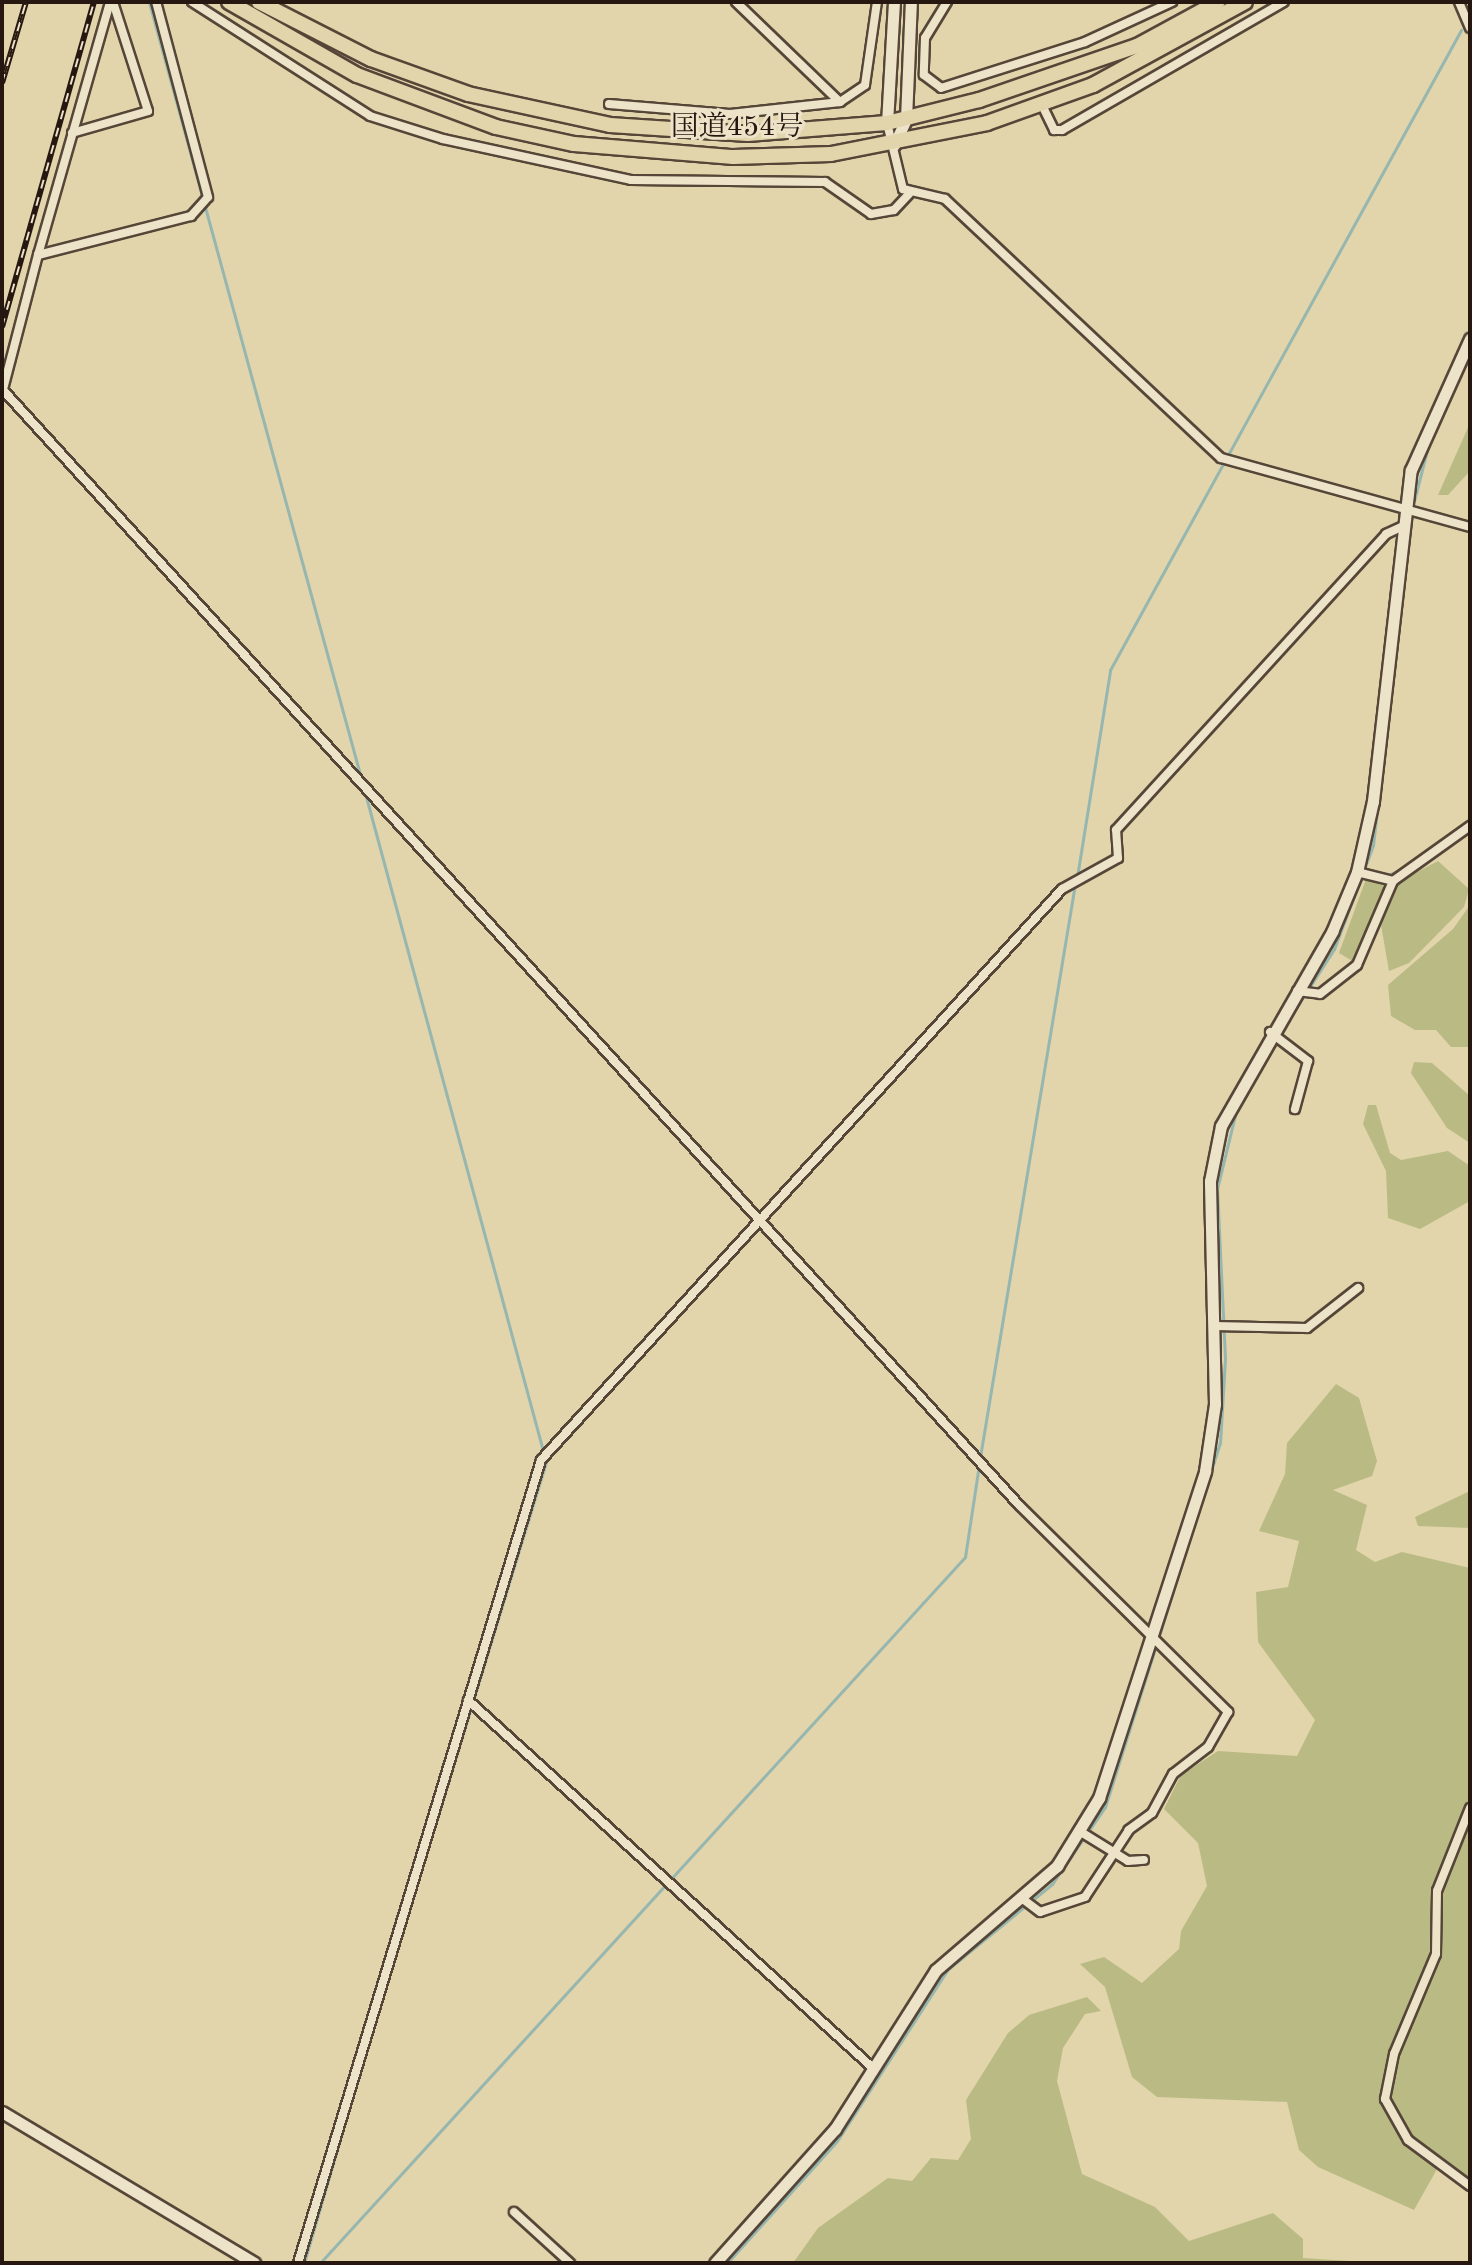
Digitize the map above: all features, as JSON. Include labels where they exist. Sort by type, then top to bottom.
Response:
[{"type":"highway","name":"国道454号","points":[[229,2],[317,55],[411,97],[496,127],[651,153],[747,157],[894,145],[1042,105],[1148,59],[1245,2]]},
{"type":"highway","name":"国道454号","points":[[259,2],[412,75],[521,107],[657,130],[748,134],[906,119],[1083,67],[1218,2]]},
{"type":"street","points":[[72,133],[148,111],[112,2]]},
{"type":"street","points":[[112,2],[72,133],[2,392],[757,1220],[1152,1639],[1228,1712],[1208,1747],[1173,1774],[1152,1813],[1114,1853],[1074,1904],[1040,1912],[1023,1899]]},
{"type":"street","points":[[38,255],[191,216],[208,197],[158,2]]},
{"type":"street","points":[[192,2],[370,116],[457,143],[671,184],[825,182],[871,214],[894,210],[909,194]]},
{"type":"street","points":[[736,2],[840,102]]},
{"type":"street","points":[[609,104],[730,114],[840,102],[865,85],[877,2]]},
{"type":"street","points":[[894,2],[887,123],[894,145],[899,182],[909,194],[945,199],[1221,458],[1403,512],[1470,527]]},
{"type":"street","points":[[894,145],[906,119],[911,2]]},
{"type":"street","points":[[947,2],[925,38],[924,75],[941,88],[1085,42],[1172,2]]},
{"type":"street","points":[[1042,105],[1054,130],[1062,130],[1284,2]]},
{"type":"street","points":[[1459,2],[1470,28]]},
{"type":"street","points":[[715,2263],[811,2159],[874,2069],[936,1970],[1023,1899],[1081,1832],[1109,1771],[1205,1471],[1215,1404],[1214,1154],[1232,1100],[1297,991],[1357,872],[1373,801],[1403,512],[1424,432],[1470,339]]},
{"type":"street","points":[[298,2263],[540,1458],[1062,889],[1118,858],[1116,830],[1386,534],[1401,527]]},
{"type":"street","points":[[1297,991],[1320,994],[1357,965],[1393,881],[1470,826]]},
{"type":"street","points":[[1357,872],[1393,881]]},
{"type":"street","points":[[1270,1032],[1308,1061],[1295,1109]]},
{"type":"street","points":[[1214,1326],[1307,1328],[1358,1288]]},
{"type":"street","points":[[468,1700],[874,2069]]},
{"type":"street","points":[[1470,1808],[1437,1891],[1436,1954],[1394,2054],[1385,2099],[1408,2140],[1470,2186]]},
{"type":"street","points":[[1081,1832],[1114,1853],[1144,1860]]},
{"type":"street","points":[[2,2112],[254,2263]]},
{"type":"street","points":[[514,2212],[570,2263]]},
{"type":"green space","points":[[1470,423],[1470,471],[1448,495],[1438,495]]},
{"type":"green space","points":[[1438,861],[1469,889],[1464,907],[1409,963],[1389,971],[1380,919],[1400,881]]},
{"type":"green space","points":[[1366,879],[1384,886],[1354,962],[1339,953]]},
{"type":"green space","points":[[1470,905],[1470,1047],[1451,1047],[1436,1030],[1415,1030],[1391,1016],[1388,985],[1453,929]]},
{"type":"green space","points":[[1414,1062],[1432,1063],[1470,1096],[1470,1143],[1447,1128],[1411,1073]]},
{"type":"green space","points":[[1368,1105],[1376,1105],[1390,1153],[1401,1160],[1448,1151],[1470,1166],[1470,1201],[1420,1229],[1388,1218],[1386,1171],[1363,1124]]},
{"type":"green space","points":[[1336,1384],[1359,1398],[1377,1461],[1372,1476],[1333,1490],[1367,1505],[1356,1550],[1375,1562],[1402,1552],[1470,1568],[1470,2179],[1441,2162],[1414,2210],[1318,2167],[1299,2150],[1287,2102],[1157,2097],[1132,2077],[1105,1987],[1080,1964],[1104,1957],[1142,1983],[1179,1949],[1181,1931],[1207,1886],[1198,1843],[1164,1809],[1181,1775],[1218,1751],[1297,1756],[1315,1720],[1258,1642],[1256,1592],[1288,1587],[1299,1541],[1259,1531],[1285,1474],[1287,1443]]},
{"type":"green space","points":[[1470,1491],[1470,1528],[1418,1526],[1415,1517]]},
{"type":"green space","points":[[1087,1997],[1101,2011],[1085,2014],[1063,2048],[1057,2081],[1082,2174],[1155,2207],[1189,2241],[1273,2213],[1303,2239],[1303,2258],[1381,2263],[793,2263],[818,2228],[888,2178],[912,2181],[931,2158],[958,2160],[971,2139],[966,2100],[1008,2033],[1029,2015]]},
{"type":"waterway","points":[[149,2],[361,778]]},
{"type":"waterway","points":[[1077,877],[1110,670],[1461,30]]},
{"type":"waterway","points":[[1455,385],[1470,356]]},
{"type":"waterway","points":[[1412,509],[1428,446]]},
{"type":"waterway","points":[[1281,1031],[1334,949],[1373,845],[1407,552]]},
{"type":"waterway","points":[[365,793],[546,1462],[434,1828]]},
{"type":"waterway","points":[[1366,869],[1388,875],[1410,865]]},
{"type":"waterway","points":[[980,1457],[1075,884]]},
{"type":"waterway","points":[[727,2263],[837,2141],[947,1970],[1052,1884],[1105,1807],[1220,1443],[1225,1358],[1217,1189],[1236,1111]]},
{"type":"waterway","points":[[320,2263],[965,1557],[979,1464]]},
{"type":"waterway","points":[[304,2263],[357,2081]]},
{"type":"railway","points":[[2,83],[26,2]]},
{"type":"railway","points":[[2,327],[94,2]]}]
